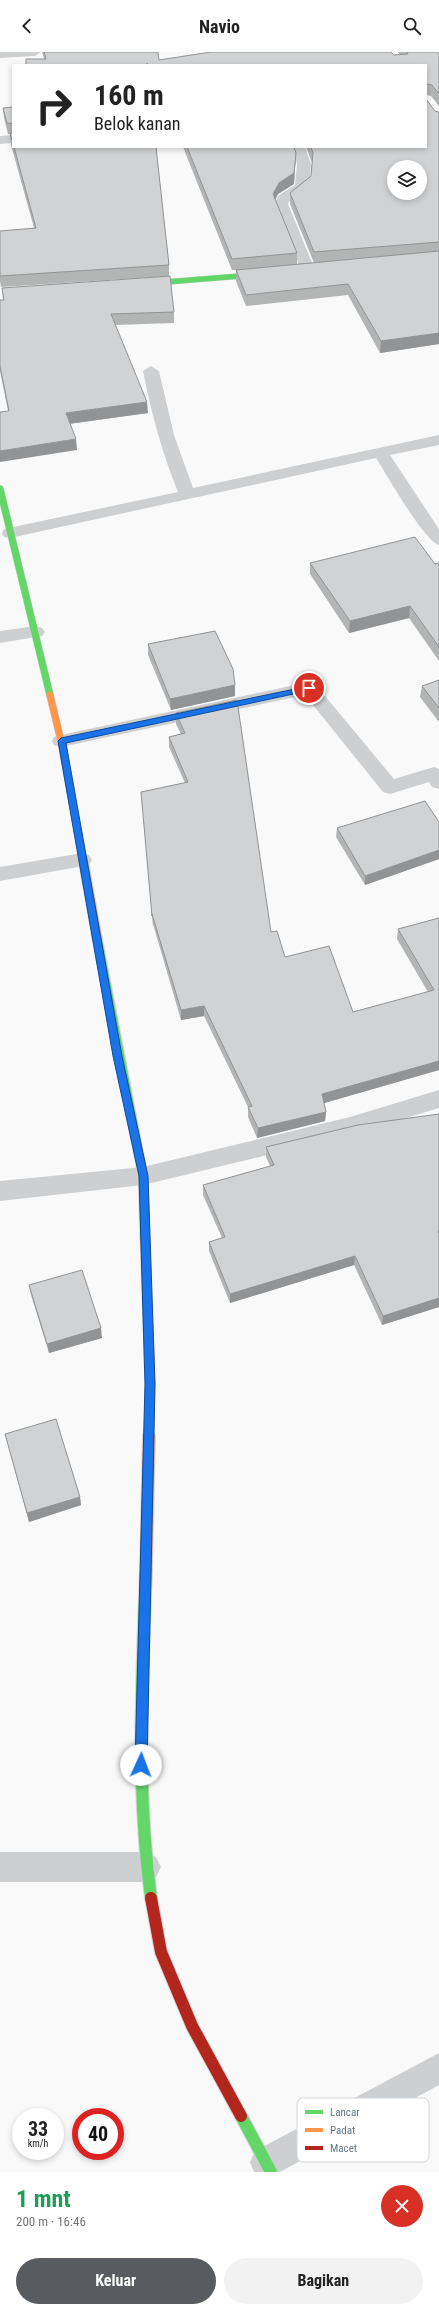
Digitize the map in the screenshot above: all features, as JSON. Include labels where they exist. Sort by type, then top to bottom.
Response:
[{"type":"street","points":[[0,54],[35,52]]},
{"type":"street","points":[[0,140],[12,139]]},
{"type":"street","points":[[299,148],[304,164],[302,187],[284,198],[281,204],[308,270]]},
{"type":"street","points":[[134,285],[276,273]]},
{"type":"street","points":[[152,371],[161,422],[171,457],[188,496]]},
{"type":"street","points":[[10,533],[188,496],[439,440]]},
{"type":"street","points":[[380,453],[418,512],[439,540]]},
{"type":"street","points":[[0,489],[36,632],[61,741],[118,1056],[143,1176],[150,1384],[141,1765],[146,1867],[161,1952],[192,2026],[269,2167],[297,2151]]},
{"type":"street","points":[[0,637],[36,632]]},
{"type":"street","points":[[61,741],[309,688],[390,788],[434,774],[439,782]]},
{"type":"street","points":[[0,874],[82,860]]},
{"type":"street","points":[[0,1191],[143,1176],[350,1126],[439,1099]]},
{"type":"street","points":[[0,1867],[146,1867]]},
{"type":"street","points":[[387,2098],[439,2068]]},
{"type":"building","points":[[44,52],[158,52],[159,60],[211,52],[391,52],[394,55],[408,54],[407,52],[439,52],[439,94],[432,85],[427,84],[427,64],[26,64],[26,59],[46,59]]},
{"type":"building","points":[[427,100],[435,111],[439,112],[439,242],[314,252],[290,193],[311,176],[313,153],[311,148],[427,148]]},
{"type":"building","points":[[12,107],[12,124],[7,123],[3,108]]},
{"type":"building","points":[[14,148],[156,148],[169,265],[0,276],[0,231],[36,228]]},
{"type":"building","points":[[187,148],[294,148],[296,153],[294,173],[279,183],[273,194],[297,253],[232,259]]},
{"type":"building","points":[[439,251],[439,333],[381,341],[348,284],[246,295],[236,270]]},
{"type":"building","points":[[170,276],[174,312],[111,314],[147,402],[66,413],[76,439],[0,451],[0,412],[9,411],[0,366],[0,300],[4,300],[2,288]]},
{"type":"building","points":[[415,537],[435,564],[439,563],[439,647],[410,606],[350,621],[310,563]]},
{"type":"building","points":[[215,631],[233,669],[235,685],[170,699],[148,644]]},
{"type":"building","points":[[439,680],[439,708],[422,686]]},
{"type":"building","points":[[237,700],[271,932],[277,931],[285,957],[329,946],[353,1012],[434,990],[398,929],[439,918],[439,1061],[322,1094],[326,1112],[258,1128],[248,1107],[252,1106],[204,1006],[181,1010],[152,914],[152,916],[141,792],[188,782],[169,737],[185,733],[176,713]]},
{"type":"building","points":[[425,801],[439,822],[439,850],[365,876],[337,828]]},
{"type":"building","points":[[439,1114],[439,1298],[383,1316],[355,1256],[230,1294],[209,1242],[225,1237],[203,1185],[274,1165],[266,1147],[358,1125]]},
{"type":"building","points":[[82,1270],[101,1328],[47,1344],[29,1285]]},
{"type":"building","points":[[56,1419],[80,1497],[27,1513],[5,1434]]},
{"type":"traffic: fast","points":[[141,284],[265,274]]},
{"type":"traffic: fast","points":[[0,489],[50,695]]},
{"type":"traffic: fast","points":[[97,937],[143,1176],[145,1239]]},
{"type":"traffic: fast","points":[[146,1570],[141,1776],[145,1858],[151,1898]]},
{"type":"traffic: fast","points":[[241,2116],[271,2172]]},
{"type":"traffic: slow","points":[[50,695],[61,741],[97,937]]},
{"type":"traffic: slow","points":[[145,1239],[150,1384],[146,1570]]},
{"type":"traffic: jam","points":[[151,1898],[161,1952],[192,2026],[241,2116]]},
{"type":"route","points":[[141,1765],[150,1384],[143,1176],[118,1056],[61,741],[241,704],[309,688]]}]
